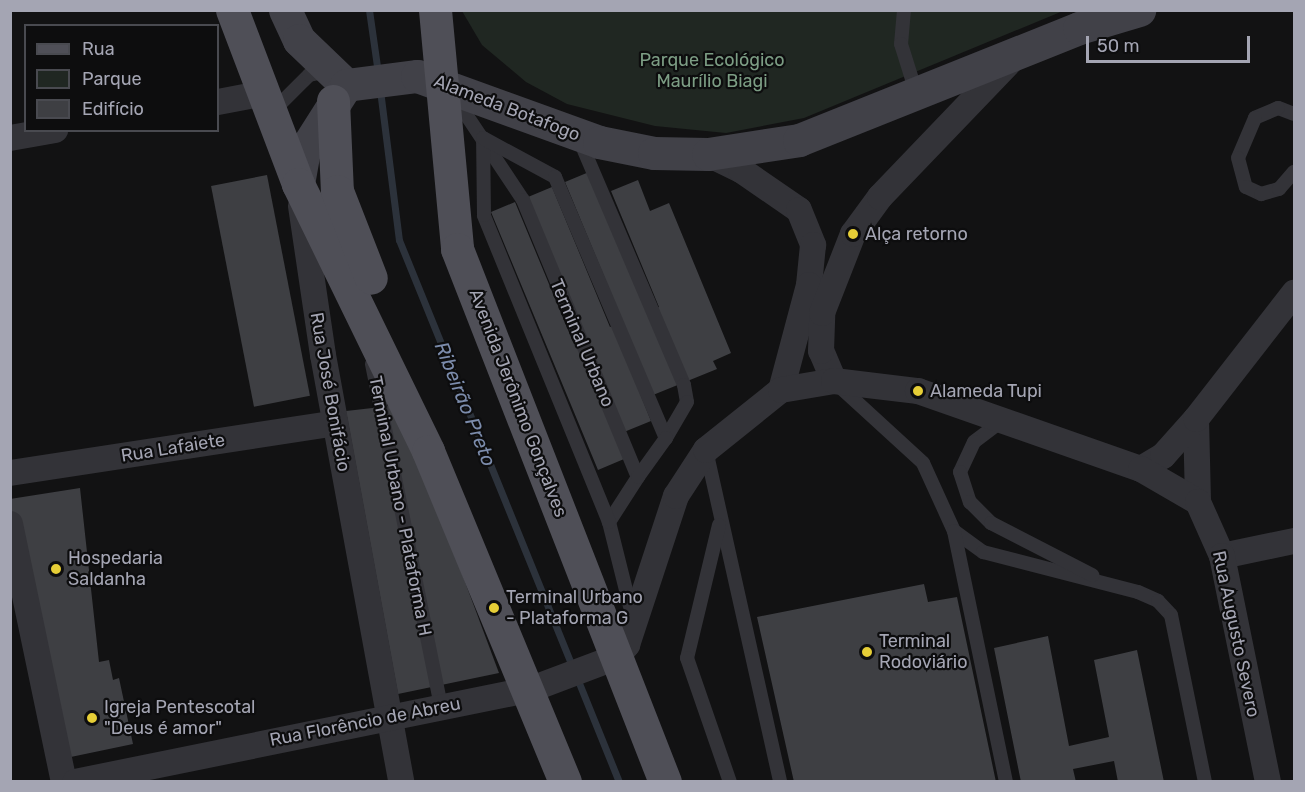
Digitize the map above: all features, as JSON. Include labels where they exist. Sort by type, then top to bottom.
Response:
[{"type":"main road","name":"Rua José Bonifácio","points":[[232,10],[265,106],[298,184]]},
{"type":"main road","points":[[285,10],[299,40],[340,85],[337,191],[402,356],[400,388]]},
{"type":"main road","name":"Avenida Jerônimo Gonçalves","points":[[435,10],[430,79],[457,249],[607,661],[665,782]]},
{"type":"main road","name":"Alameda Botafogo","points":[[340,85],[430,79],[577,135],[654,153],[708,154],[799,141],[918,97],[1016,55],[1139,10]]},
{"type":"main road","points":[[340,85],[304,151],[298,184],[362,305],[539,687],[565,782]]},
{"type":"street","name":"Alameda Botafogo","points":[[834,381],[821,351],[822,313],[853,234],[880,197],[1016,55]]},
{"type":"street","points":[[219,102],[265,106]]},
{"type":"street","points":[[10,138],[44,132]]},
{"type":"street","points":[[708,154],[800,210],[813,245],[809,285],[781,390]]},
{"type":"street","name":"Rua José Bonifácio","points":[[298,184],[335,423],[401,782]]},
{"type":"street","points":[[1141,469],[1163,456],[1196,419],[1294,293]]},
{"type":"street","points":[[607,661],[627,645],[633,620],[676,496],[706,450],[781,390],[834,381],[918,391],[1141,469],[1198,502]]},
{"type":"street","points":[[1196,419],[1198,502]]},
{"type":"street","name":"Rua Lafaiete","points":[[10,473],[335,423]]},
{"type":"street","name":"Rua Augusto Severo","points":[[1198,502],[1222,556],[1268,782]]},
{"type":"street","points":[[10,524],[64,782]]},
{"type":"street","points":[[1222,556],[1294,540]]},
{"type":"street","name":"Rua Florêncio de Abreu","points":[[75,782],[388,716],[539,687],[607,661]]},
{"type":"lane","points":[[904,10],[901,44],[918,97]]},
{"type":"lane","points":[[265,106],[309,75],[340,85]]},
{"type":"lane","name":"Terminal Urbano","points":[[430,79],[483,138],[523,200],[638,477]]},
{"type":"lane","points":[[1294,114],[1278,108],[1255,118],[1238,158],[1246,187],[1261,194],[1279,189],[1294,172]]},
{"type":"lane","points":[[577,135],[684,385],[687,402],[666,438],[609,522]]},
{"type":"lane","points":[[633,620],[609,522],[484,215],[483,138],[555,177],[666,438]]},
{"type":"lane","name":"Terminal Urbano - Plataforma H","points":[[362,305],[441,706]]},
{"type":"lane","points":[[834,381],[923,463],[954,531],[1006,782]]},
{"type":"lane","points":[[1003,420],[974,442],[960,472],[970,502],[991,523],[1110,584]]},
{"type":"lane","points":[[706,450],[780,782]]},
{"type":"lane","points":[[720,520],[687,658],[730,782]]},
{"type":"lane","points":[[954,531],[983,552],[1110,584],[1158,601],[1171,615],[1205,782]]},
{"type":"green space","name":"Parque Ecológico Maurílio Biagi","points":[[462,11],[1063,11],[804,118],[726,133],[655,126],[567,104],[526,82],[482,45]]},
{"type":"building","points":[[589,172],[647,312],[659,307],[611,191],[638,180],[650,211],[669,203],[731,353],[713,361],[717,369],[653,395],[623,351],[651,421],[624,432],[624,459],[598,470],[491,212],[515,202],[573,342],[586,336],[528,197],[552,187],[610,327],[623,322],[565,182]]},
{"type":"building","points":[[267,175],[310,396],[254,407],[211,186]]},
{"type":"building","points":[[399,405],[499,673],[398,694],[346,411]]},
{"type":"building","points":[[80,488],[99,662],[109,660],[113,680],[119,678],[133,744],[66,758],[10,522],[10,499]]},
{"type":"building","name":"Terminal Rodoviário","points":[[924,584],[928,602],[957,597],[996,782],[794,782],[757,617]]},
{"type":"building","points":[[1048,636],[1069,746],[1109,737],[1094,660],[1137,650],[1164,782],[1118,782],[1114,761],[1073,769],[1076,782],[1021,782],[994,648]]},
{"type":"waterway","name":"Ribeirão Preto","points":[[369,10],[378,73]]},
{"type":"waterway","name":"Ribeirão Preto","points":[[380,90],[399,240],[573,668]]},
{"type":"waterway","name":"Ribeirão Preto","points":[[577,678],[619,782]]},
{"type":"place","name":"Alça retorno","points":[[853,234]]},
{"type":"place","name":"Alameda Tupi","points":[[918,391]]},
{"type":"place","name":"Hospedaria Saldanha","points":[[56,569]]},
{"type":"place","name":"Terminal Urbano - Plataforma G","points":[[494,608]]},
{"type":"place","name":"Terminal Rodoviário","points":[[867,652]]},
{"type":"place","name":"Igreja Pentescotal \"Deus é amor\"","points":[[92,718]]}]
